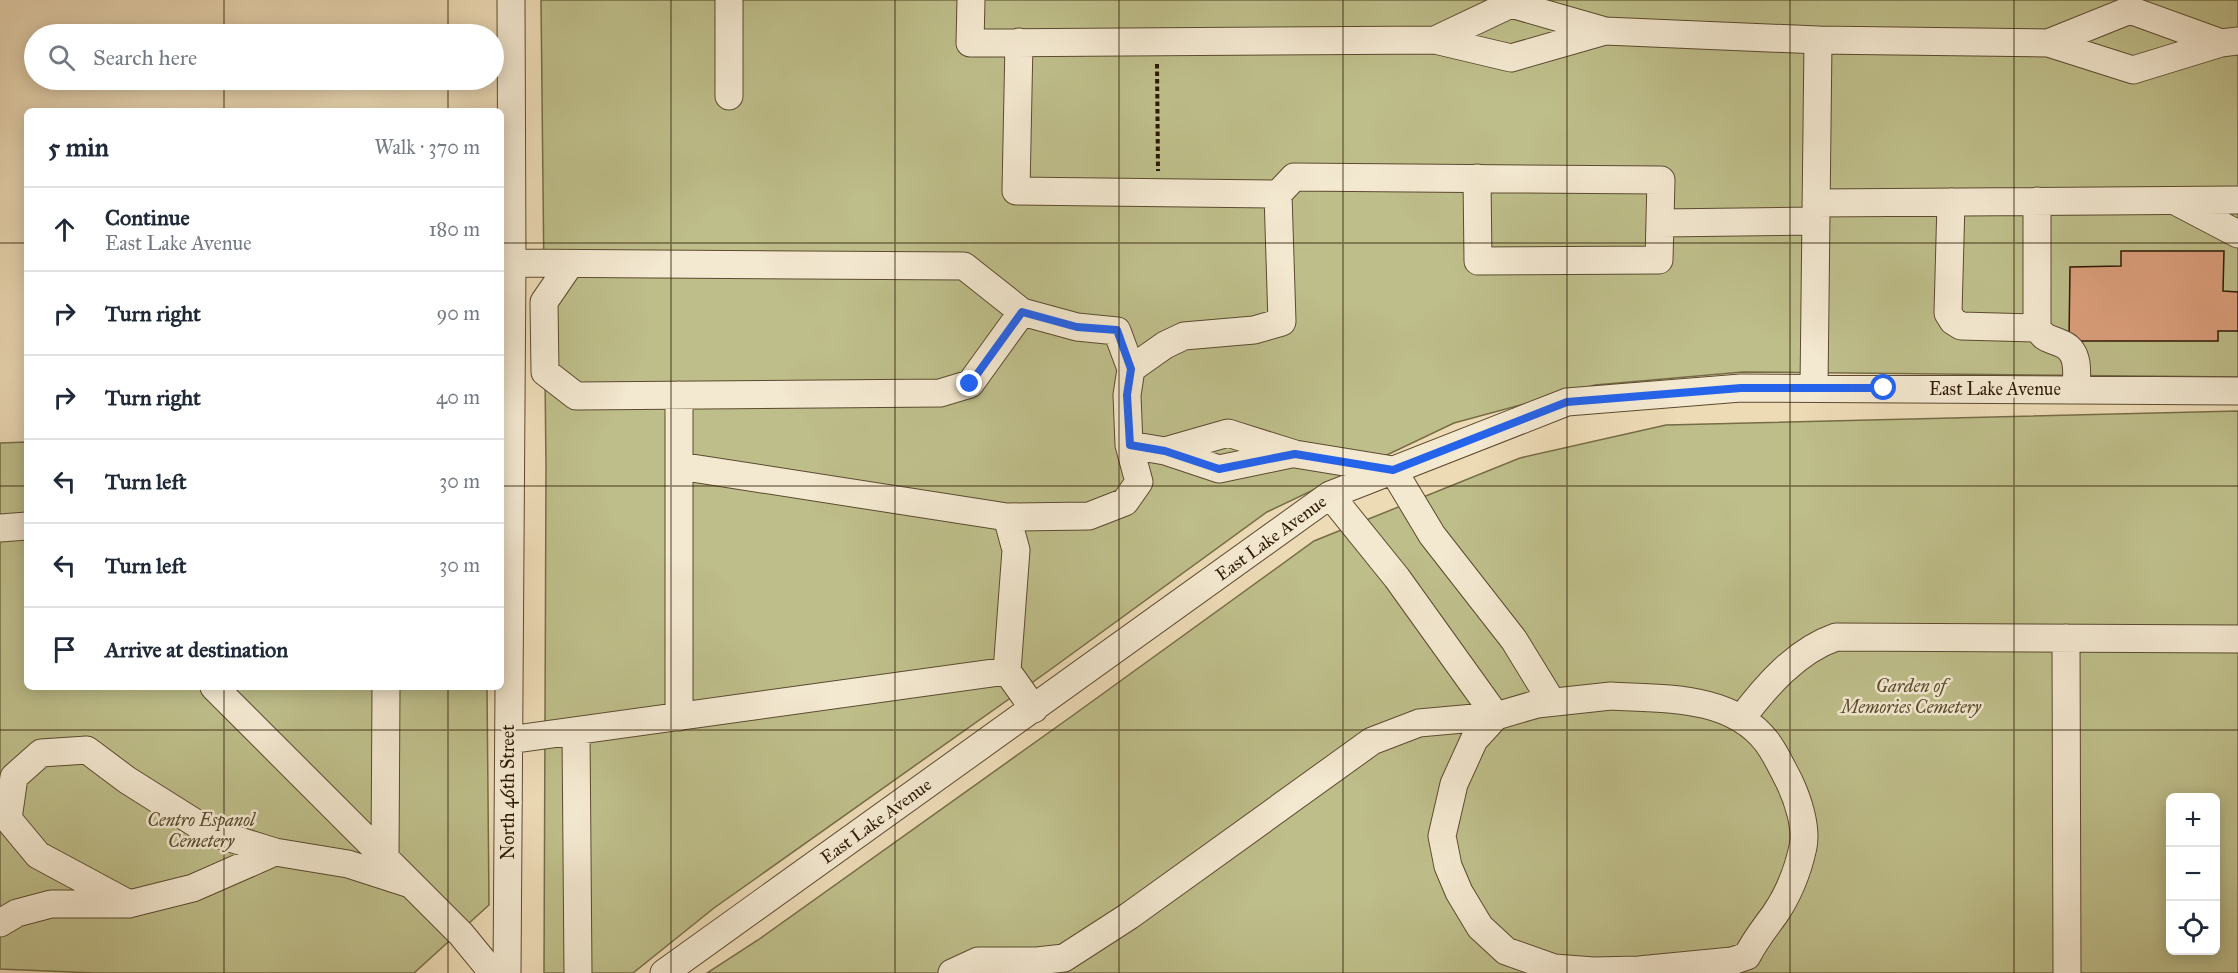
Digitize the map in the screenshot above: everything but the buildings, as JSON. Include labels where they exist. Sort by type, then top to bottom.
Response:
[{"type":"street","name":"North 46th Street","points":[[507,973],[512,263],[511,0]]},
{"type":"street","points":[[729,0],[729,96]]},
{"type":"street","points":[[971,0],[970,43],[1435,40],[1511,58],[1605,31]]},
{"type":"street","points":[[1435,40],[1511,3],[1605,31],[1818,40],[2048,43],[2133,70],[2230,42]]},
{"type":"street","points":[[2048,43],[2130,10],[2230,42]]},
{"type":"street","points":[[1814,388],[1818,40]]},
{"type":"street","points":[[1019,42],[1016,191],[1278,194]]},
{"type":"street","points":[[1131,369],[1164,345],[1184,336],[1254,330],[1282,322],[1278,194],[1294,177],[1478,178],[1661,180],[1659,260],[1478,261],[1478,178]]},
{"type":"street","points":[[2173,200],[2238,234]]},
{"type":"street","points":[[1661,223],[1951,202],[2238,200]]},
{"type":"street","points":[[2037,201],[2037,328],[2043,337],[2068,347],[2074,355],[2077,363],[2076,390]]},
{"type":"street","points":[[1951,202],[1948,313],[1953,321],[1961,326],[2037,328]]},
{"type":"street","points":[[512,263],[964,266],[1022,312],[1077,327],[1117,330],[1131,369],[1127,395],[1130,445],[1139,482],[1125,502],[1089,516],[1007,517],[679,466]]},
{"type":"street","points":[[570,264],[544,303],[545,372],[576,396],[940,393],[970,384],[1022,312]]},
{"type":"street","name":"East Lake Avenue","points":[[664,973],[1330,495],[1567,402],[1741,388],[2238,391]]},
{"type":"street","points":[[679,395],[679,717]]},
{"type":"street","points":[[1130,445],[1165,451],[1228,432],[1295,454],[1393,470],[1432,536],[1514,640],[1552,702]]},
{"type":"street","points":[[1330,495],[1396,578],[1496,716]]},
{"type":"street","points":[[1007,517],[1016,550],[1007,671],[1034,709]]},
{"type":"street","points":[[0,528],[24,526]]},
{"type":"street","points":[[2196,639],[2223,630],[2238,617]]},
{"type":"street","points":[[1742,719],[1788,666],[1818,644],[1836,638],[2238,639]]},
{"type":"street","points":[[2066,638],[2067,973]]},
{"type":"street","points":[[509,740],[1007,671]]},
{"type":"street","points":[[385,858],[386,690]]},
{"type":"street","points":[[223,691],[460,934],[494,973]]},
{"type":"street","points":[[952,973],[978,961],[1037,961],[1064,965],[1372,741],[1419,723],[1496,716],[1538,704],[1611,696],[1673,699],[1711,705],[1742,719],[1766,740],[1777,756],[1792,787],[1801,815],[1803,845],[1792,883],[1776,913],[1756,939],[1755,964],[1732,961],[1594,971],[1505,962],[1459,892],[1448,866],[1442,836],[1454,784],[1474,740],[1496,716]]},
{"type":"street","points":[[576,731],[578,973]]},
{"type":"street","points":[[129,904],[38,855],[8,819],[14,777],[42,753],[87,750],[127,780],[208,831],[275,852],[348,864],[410,884]]},
{"type":"street","points":[[0,924],[17,912],[51,904],[129,904],[194,888],[275,852]]},
{"type":"path","points":[[1157,42],[1158,192]]},
{"type":"green space","points":[[541,0],[2238,0],[2238,377],[1743,372],[1595,385],[1454,423],[1267,512],[1047,672],[714,908],[633,973],[544,973],[546,468]]},
{"type":"green space","name":"Garden of Memories Cemetery","points":[[2238,411],[2238,973],[707,973],[758,940],[1314,541],[1520,458],[1666,425]]},
{"type":"green space","name":"Centro Espanol Cemetery","points":[[24,442],[24,690],[487,690],[489,905],[414,973],[94,973],[0,969],[0,443]]},
{"type":"route","points":[[970,384],[1022,312],[1077,327],[1117,330],[1131,369],[1127,395],[1130,445],[1165,451],[1219,469],[1295,454],[1393,470],[1567,402],[1741,388],[1884,388]]}]
